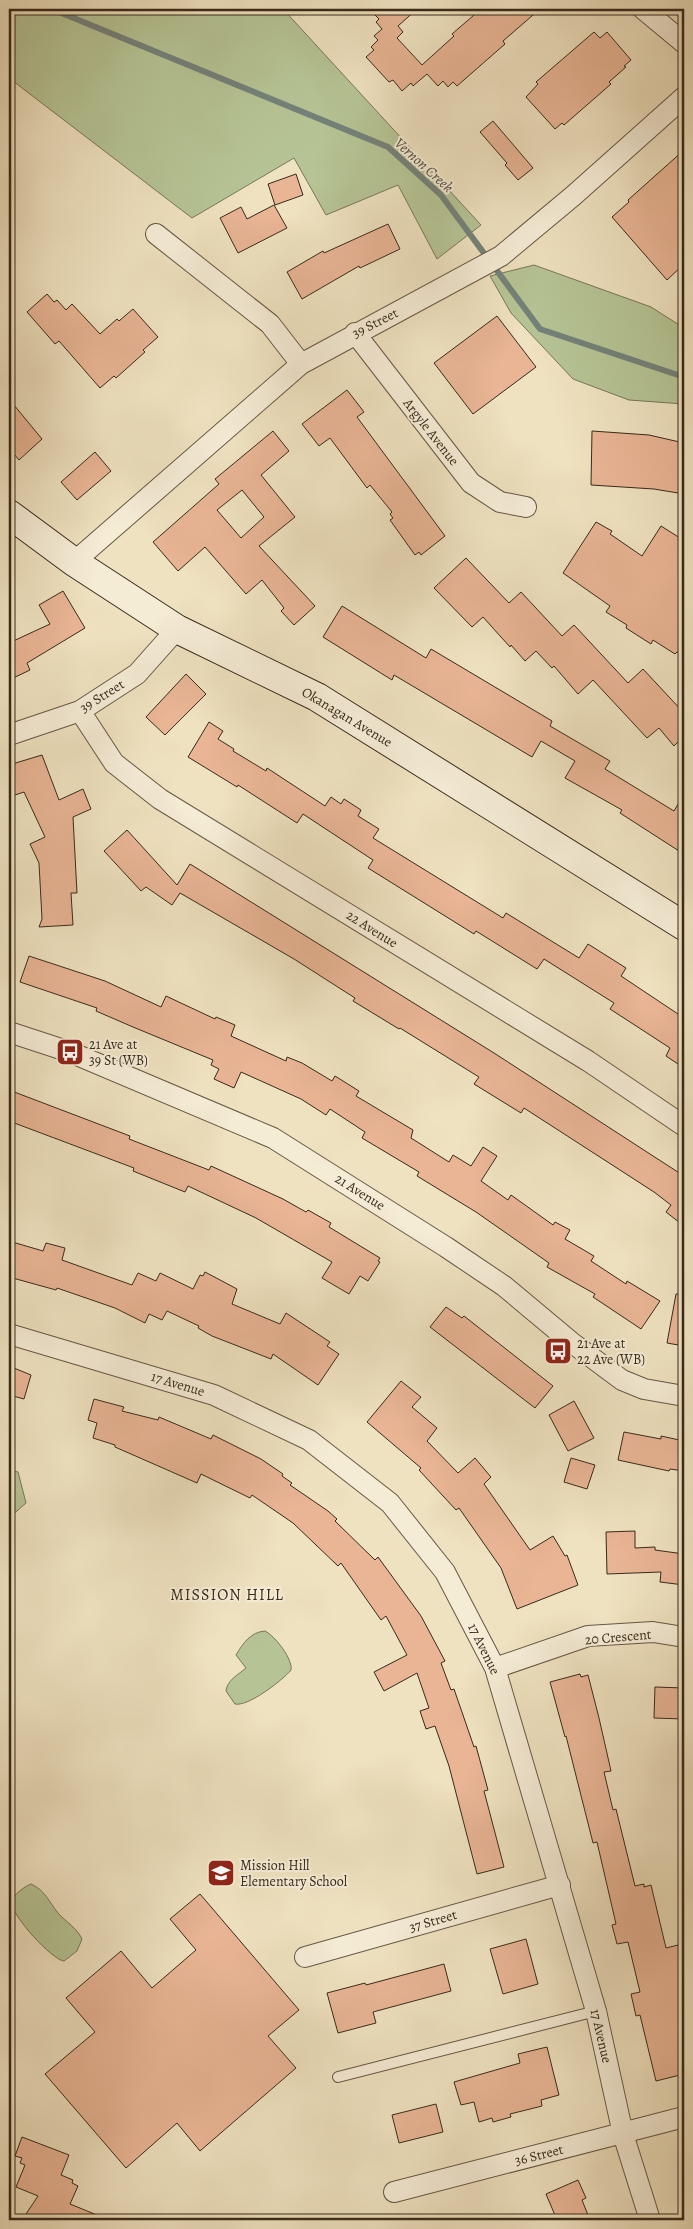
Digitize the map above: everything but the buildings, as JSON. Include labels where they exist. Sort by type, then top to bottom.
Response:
[{"type":"street","points":[[643,9],[684,43]]},
{"type":"street","name":"39 Street","points":[[74,562],[301,364],[355,333],[435,293],[501,256],[573,196],[684,97]]},
{"type":"street","points":[[156,234],[270,324],[301,364]]},
{"type":"street","name":"Argyle Avenue","points":[[355,333],[471,482],[500,502],[526,507]]},
{"type":"street","name":"Okanagan Avenue","points":[[9,514],[74,562],[177,629],[317,697],[682,921]]},
{"type":"street","name":"39 Street","points":[[9,735],[80,710],[137,674],[177,629]]},
{"type":"street","name":"22 Avenue","points":[[80,710],[114,763],[160,799],[588,1061],[684,1126]]},
{"type":"street","name":"21 Avenue","points":[[9,1032],[70,1052],[273,1138],[446,1247],[504,1286],[571,1342],[622,1380],[644,1389],[684,1396]]},
{"type":"street","name":"17 Avenue","points":[[9,1334],[214,1395],[309,1440],[390,1503],[445,1572],[495,1668],[596,2011],[623,2134],[650,2220]]},
{"type":"street","name":"20 Crescent","points":[[495,1668],[588,1636],[653,1632],[684,1636]]},
{"type":"street","name":"37 Street","points":[[305,1956],[560,1885]]},
{"type":"street","name":"36 Street","points":[[394,2192],[684,2117]]},
{"type":"lane","points":[[338,2077],[596,2011]]},
{"type":"green space","points":[[9,9],[283,9],[481,225],[437,259],[398,185],[326,215],[294,158],[192,218],[9,78]]},
{"type":"green space","points":[[534,265],[651,307],[684,328],[684,404],[629,400],[573,379],[511,313],[490,276]]},
{"type":"green space","points":[[9,1470],[18,1472],[26,1503],[9,1518]]},
{"type":"green space","points":[[265,1631],[282,1648],[289,1660],[291,1670],[281,1680],[256,1697],[241,1704],[235,1704],[226,1691],[227,1687],[233,1678],[246,1668],[236,1655],[248,1639],[256,1633]]},
{"type":"green space","points":[[31,1884],[43,1893],[82,1939],[77,1951],[64,1961],[58,1959],[33,1936],[13,1909],[14,1897]]},
{"type":"waterway","name":"Vernon Creek","points":[[42,9],[59,12],[388,147],[441,195],[540,329],[684,377]]},
{"type":"place","name":"21 Ave at 39 St (WB)","points":[[70,1052]]},
{"type":"place","name":"21 Ave at 22 Ave (WB)","points":[[558,1351]]},
{"type":"place","name":"Mission Hill Elementary School","points":[[221,1873]]},
{"type":"district","name":"MISSION HILL","points":[[227,1595]]}]
